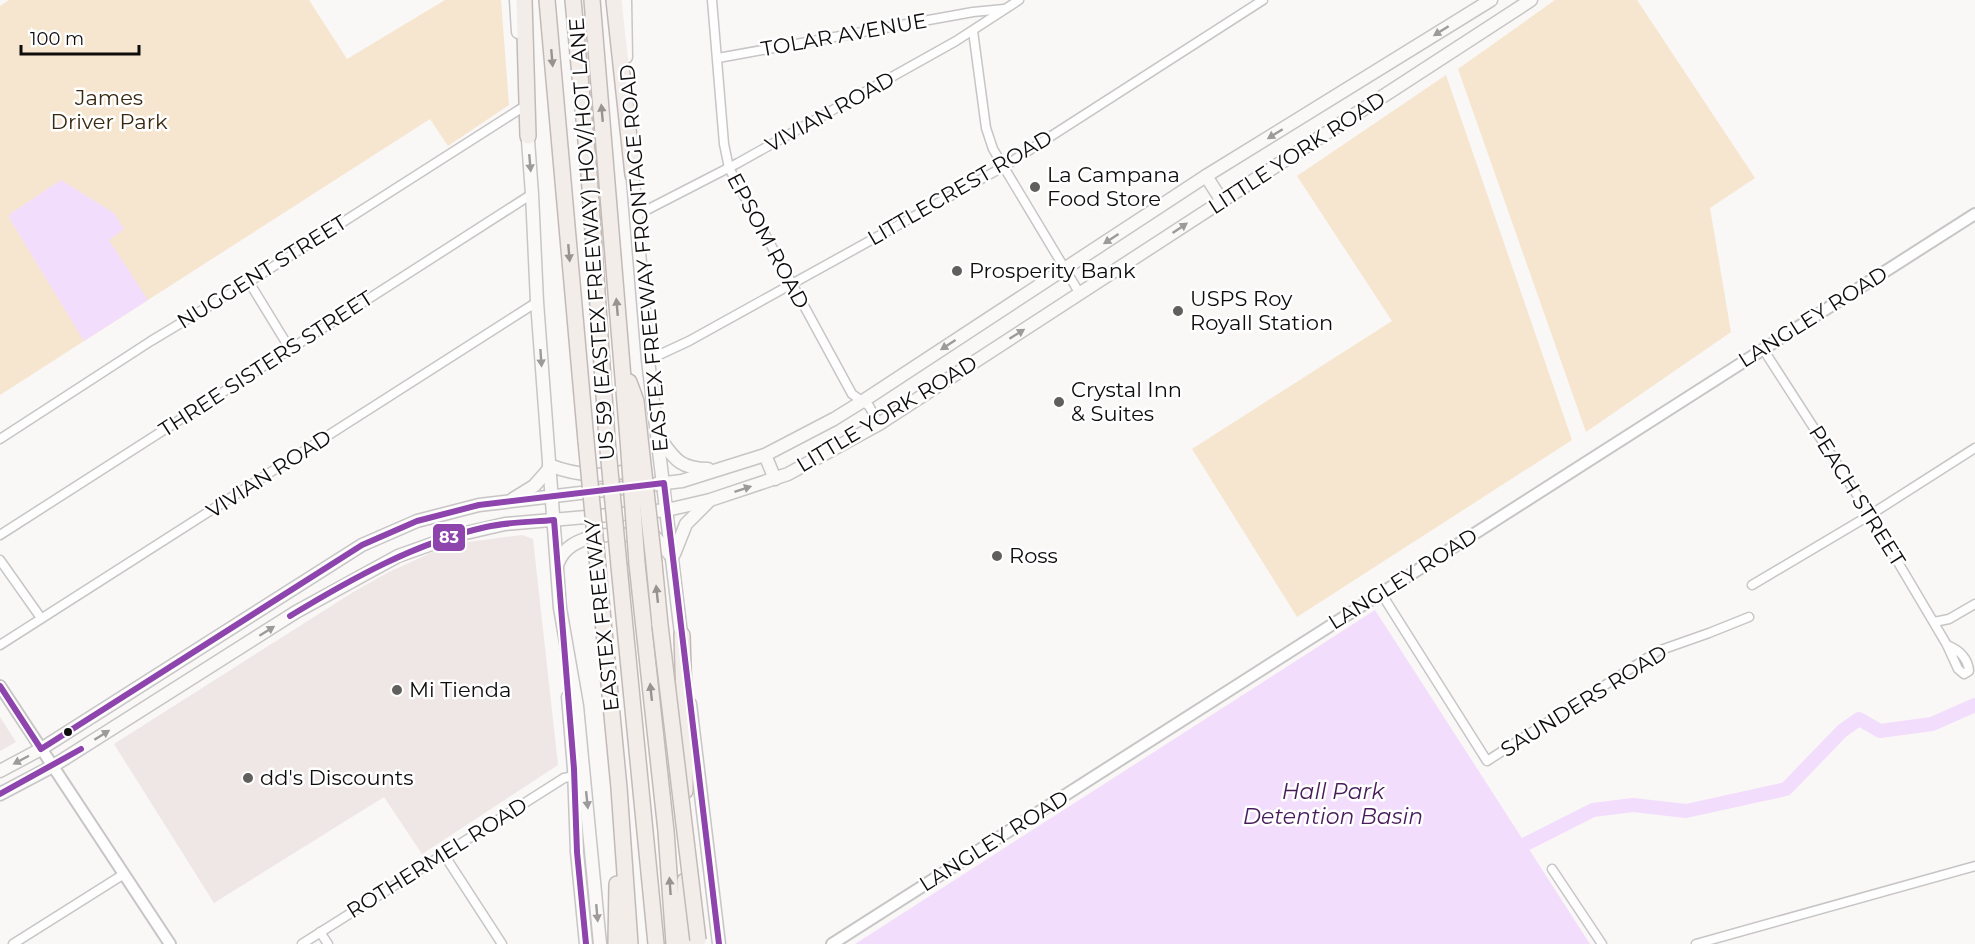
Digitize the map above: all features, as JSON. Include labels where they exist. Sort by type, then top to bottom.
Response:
[{"type":"highway","points":[[524,0],[528,136]]},
{"type":"highway","name":"EASTEX FREEWAY","points":[[547,0],[619,788],[630,944]]},
{"type":"highway","name":"US 59 (EASTEX FREEWAY) HOV/HOT LANE","points":[[573,0],[589,174],[618,566],[656,944]]},
{"type":"highway","name":"EASTEX FREEWAY","points":[[592,0],[622,366],[634,438],[637,564],[666,831],[674,944]]},
{"type":"highway","points":[[614,0],[633,175]]},
{"type":"highway","points":[[634,438],[654,562],[694,942]]},
{"type":"highway","points":[[682,635],[694,942]]},
{"type":"highway","points":[[616,944],[619,788]]},
{"type":"main road","points":[[516,0],[528,136],[549,467],[574,776],[577,852],[586,944]]},
{"type":"main road","name":"EASTEX FREEWAY FRONTAGE ROAD","points":[[625,0],[633,175],[648,360],[720,944]]},
{"type":"main road","name":"LITTLE YORK ROAD","points":[[0,771],[41,749],[362,545],[395,530],[417,521],[479,505],[679,482],[765,455],[834,419],[1206,176],[1491,0]]},
{"type":"main road","name":"LITTLE YORK ROAD","points":[[0,794],[52,766],[296,612],[398,556],[485,527],[667,510],[710,500],[775,479],[879,424],[1531,0]]},
{"type":"main road","points":[[1206,176],[1222,201]]},
{"type":"main road","points":[[549,467],[580,474],[634,469],[655,456],[658,442]]},
{"type":"main road","points":[[658,442],[687,467],[721,469]]},
{"type":"main road","points":[[765,455],[775,479]]},
{"type":"main road","points":[[510,501],[534,486],[549,467]]},
{"type":"main road","points":[[558,565],[562,552],[579,540],[590,537],[626,535],[655,537],[673,558],[686,524],[710,500]]},
{"type":"main road","points":[[288,591],[296,612]]},
{"type":"main road","points":[[562,618],[578,706],[600,944]]},
{"type":"street","name":"EPSOM ROAD","points":[[712,0],[724,144],[729,168],[852,394],[869,406],[879,424]]},
{"type":"street","name":"VIVIAN ROAD","points":[[636,216],[729,168],[973,32],[1019,0]]},
{"type":"street","name":"LITTLECREST ROAD","points":[[648,360],[689,341],[1003,167],[1263,0]]},
{"type":"street","name":"TOLAR AVENUE","points":[[718,58],[973,12],[1006,9]]},
{"type":"street","points":[[973,32],[986,128],[993,149],[1080,294]]},
{"type":"street","name":"NUGGENT STREET","points":[[0,439],[151,341],[249,282],[525,106]]},
{"type":"street","name":"THREE SISTERS STREET","points":[[0,535],[532,194]]},
{"type":"street","name":"LANGLEY ROAD","points":[[832,944],[1975,214]]},
{"type":"street","points":[[249,282],[290,349]]},
{"type":"street","name":"VIVIAN ROAD","points":[[0,645],[537,302]]},
{"type":"street","name":"PEACH STREET","points":[[1763,349],[1870,515],[1947,645]]},
{"type":"street","points":[[1752,585],[1870,515],[1975,448]]},
{"type":"street","points":[[0,560],[41,618]]},
{"type":"street","name":"SAUNDERS ROAD","points":[[1381,593],[1487,761],[1658,651],[1749,617]]},
{"type":"street","points":[[1935,622],[1948,619],[1975,604]]},
{"type":"street","points":[[0,687],[170,944]]},
{"type":"street","name":"ROTHERMEL ROAD","points":[[302,944],[564,778],[574,776]]},
{"type":"street","points":[[443,853],[502,944]]},
{"type":"street","points":[[1696,944],[1975,866]]},
{"type":"street","points":[[1552,869],[1602,944]]},
{"type":"street","points":[[14,944],[124,874]]},
{"type":"street","points":[[320,932],[328,944]]},
{"type":"shaded area","points":[[522,535],[533,539],[558,765],[422,854],[384,797],[214,903],[114,744],[355,591],[389,572],[435,551],[468,542]]},
{"type":"shaded area","points":[[0,717],[16,742],[0,751]]},
{"type":"green space","name":"James Driver Park","points":[[9,0],[309,0],[347,59],[445,0],[501,0],[509,105],[448,146],[430,119],[0,395],[0,6]]},
{"type":"green space","points":[[1555,0],[1637,0],[1755,178],[1710,208],[1731,332],[1586,432],[1458,69]]},
{"type":"green space","points":[[1446,75],[1572,440],[1297,617],[1192,449],[1392,321],[1297,176]]},
{"type":"water","points":[[61,180],[114,213],[124,229],[109,240],[148,300],[84,341],[9,218],[10,214]]},
{"type":"water","name":"Hall Park Detention Basin","points":[[1375,610],[1590,944],[855,944]]},
{"type":"waterway","points":[[1510,852],[1593,810],[1633,805],[1686,811],[1786,789],[1842,731],[1859,719],[1880,731],[1932,724],[1975,705]]},
{"type":"transit line","name":"83","points":[[0,686],[41,749],[362,545],[417,521],[479,505],[664,483],[719,944]]},
{"type":"transit line","name":"83","points":[[290,616],[360,576],[434,542],[494,525],[554,520],[574,769],[577,852],[586,944]]},
{"type":"transit line","name":"83","points":[[0,794],[81,749]]},
{"type":"place","name":"La Campana Food Store","points":[[1035,187]]},
{"type":"place","name":"Prosperity Bank","points":[[957,271]]},
{"type":"place","name":"USPS Roy Royall Station","points":[[1178,311]]},
{"type":"place","name":"Crystal Inn & Suites","points":[[1059,402]]},
{"type":"place","name":"Ross","points":[[997,556]]},
{"type":"place","name":"Mi Tienda","points":[[397,690]]},
{"type":"place","name":"dd's Discounts","points":[[248,778]]}]
